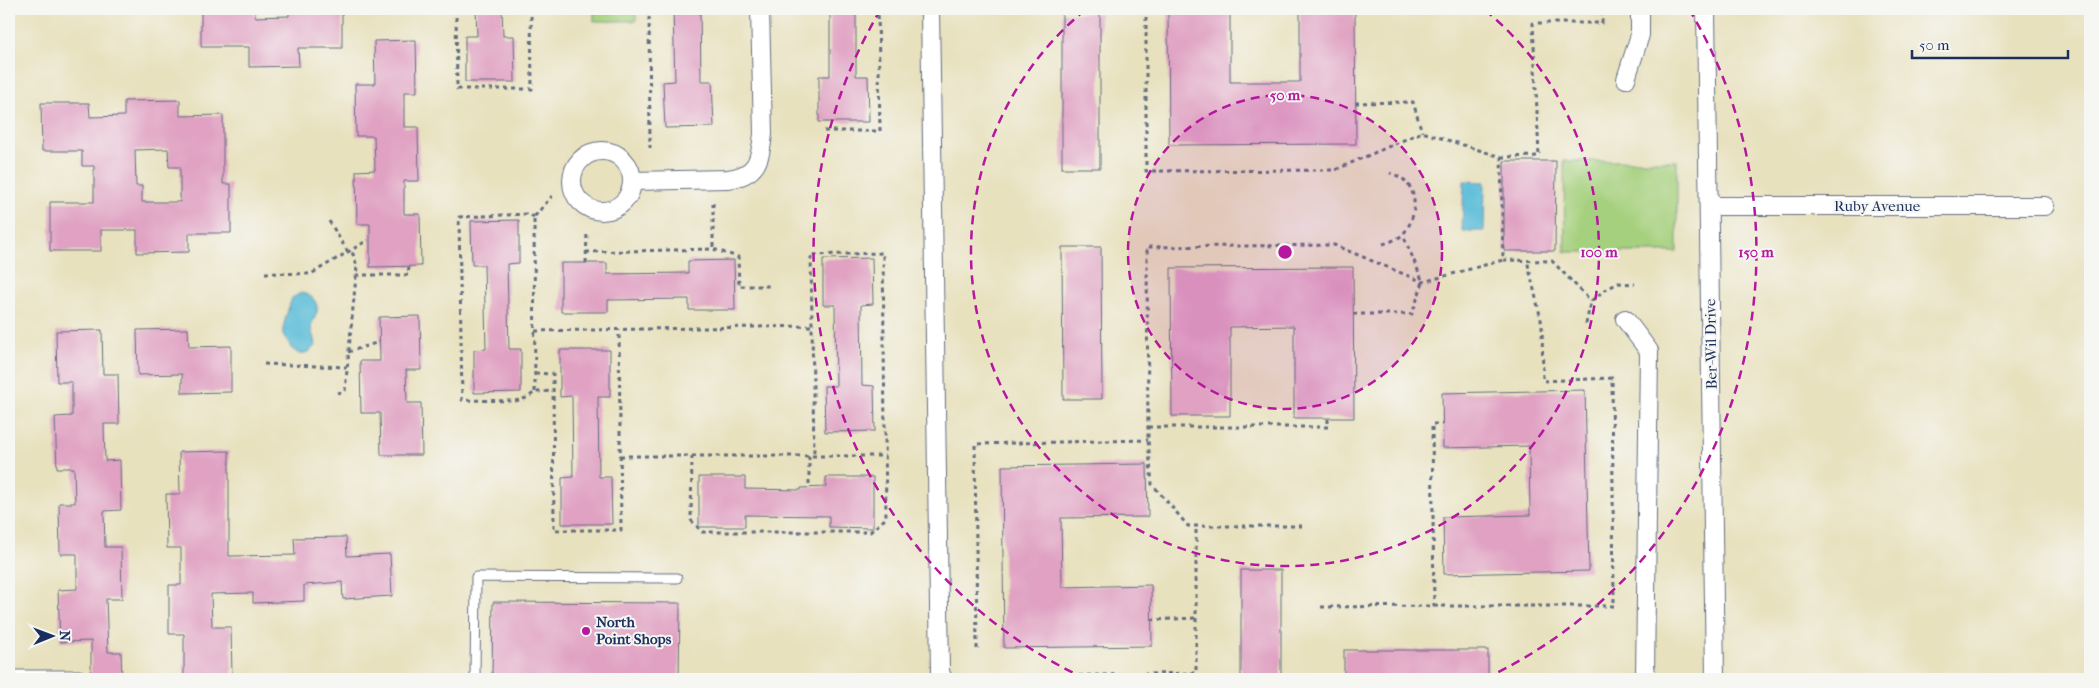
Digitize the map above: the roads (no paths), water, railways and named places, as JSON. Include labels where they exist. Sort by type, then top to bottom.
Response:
[{"type":"street","points":[[632,181],[728,179],[742,177],[754,169],[761,150],[763,134],[760,9]]},
{"type":"street","points":[[930,9],[940,672],[943,679]]},
{"type":"street","points":[[1626,79],[1640,35],[1640,9]]},
{"type":"street","name":"Ber-Wil Drive","points":[[1706,9],[1715,679]]},
{"type":"street","name":"Ruby Avenue","points":[[1709,206],[2045,206]]},
{"type":"street","points":[[1625,319],[1648,352],[1645,679]]},
{"type":"lane","points":[[475,679],[476,577],[677,578]]},
{"type":"lane","points":[[9,675],[28,677],[80,675]]},
{"type":"water","points":[[1464,181],[1485,182],[1484,231],[1462,231]]},
{"type":"water","points":[[301,293],[313,299],[317,308],[311,327],[315,346],[309,352],[299,354],[291,348],[283,332],[292,298]]},
{"type":"place","name":"North Point Shops","points":[[586,631]]}]
